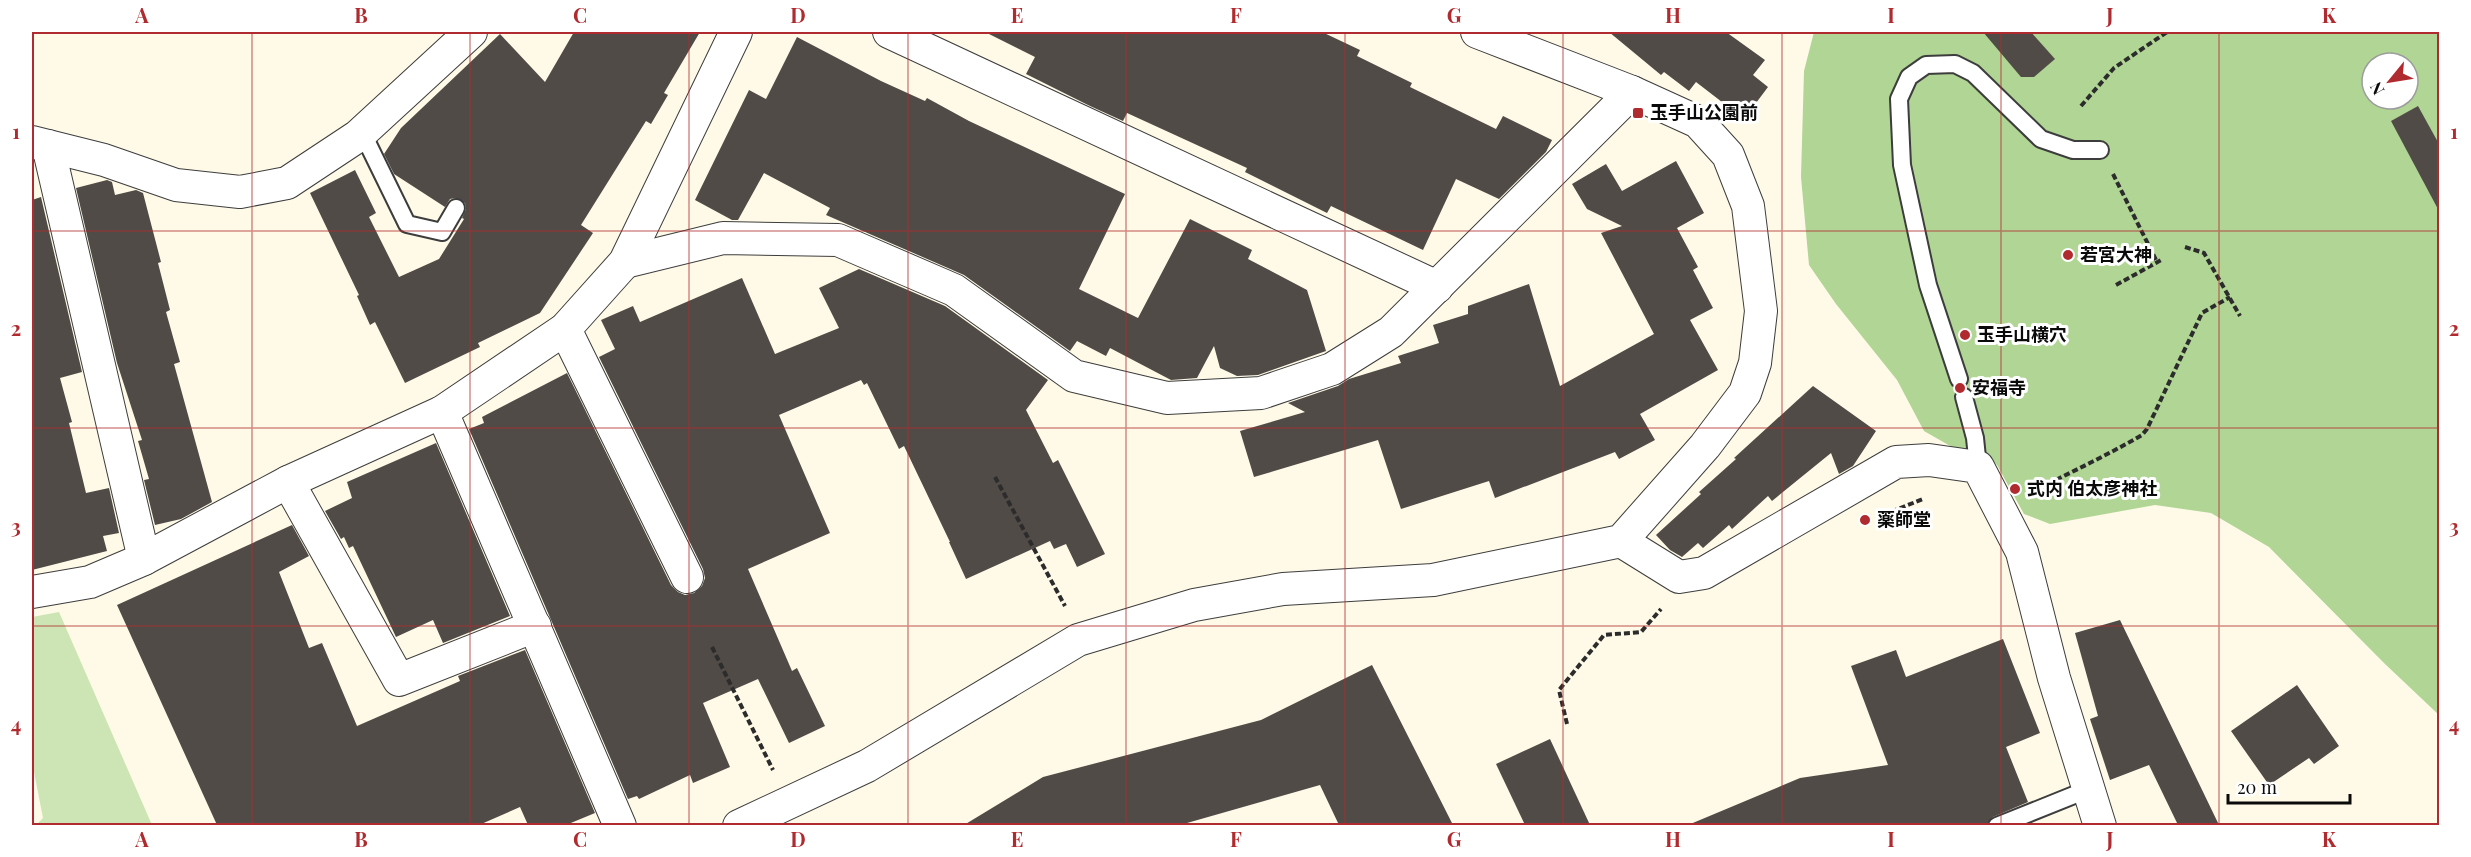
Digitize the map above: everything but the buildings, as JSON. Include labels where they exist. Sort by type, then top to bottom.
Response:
[{"type":"street","points":[[144,559],[40,144],[104,160],[176,185],[240,192],[288,183],[362,132],[471,32]]},
{"type":"street","points":[[32,592],[90,582],[144,559],[288,482],[442,412],[565,328],[624,262],[736,32]]},
{"type":"street","points":[[889,32],[1437,287]]},
{"type":"street","points":[[739,825],[867,766],[1082,639],[1194,605],[1227,599],[1283,589],[1433,580],[1621,541],[1705,446],[1745,393],[1755,363],[1761,311],[1748,206],[1728,155],[1698,122],[1632,92],[1477,32]]},
{"type":"street","points":[[624,262],[723,238],[838,240],[954,290],[1074,376],[1167,398],[1262,393],[1332,369],[1391,332],[1632,92]]},
{"type":"street","points":[[565,328],[687,577]]},
{"type":"street","points":[[442,412],[620,825]]},
{"type":"street","points":[[1621,541],[1679,577],[1704,573],[1896,462],[1929,460],[1978,467],[2022,552],[2054,678],[2100,825]]},
{"type":"street","points":[[288,482],[399,680],[535,626]]},
{"type":"lane","points":[[1959,379],[1928,285],[1902,165],[1899,99],[1909,76],[1926,65],[1955,64],[1973,73],[2041,139],[2073,150],[2100,150]]},
{"type":"lane","points":[[362,132],[408,224],[442,232],[456,208]]},
{"type":"lane","points":[[1964,397],[1975,438],[1978,467]]},
{"type":"lane","points":[[1997,825],[2089,789]]},
{"type":"path","points":[[2080,106],[2114,68],[2167,32]]},
{"type":"path","points":[[2100,150],[2157,262]]},
{"type":"path","points":[[2185,247],[2204,253],[2240,315]]},
{"type":"path","points":[[2116,285],[2163,259]]},
{"type":"path","points":[[1999,508],[2078,468],[2096,462],[2142,435],[2147,429],[2202,312],[2230,297]]},
{"type":"path","points":[[995,477],[1082,639]]},
{"type":"path","points":[[1567,723],[1559,690],[1604,635],[1641,632],[1691,575]]},
{"type":"path","points":[[712,647],[789,803]]},
{"type":"green space","points":[[1814,32],[2439,32],[2439,715],[2269,547],[2211,513],[2155,505],[2050,524],[2024,514],[1997,465],[1983,452],[1952,447],[1924,431],[1897,380],[1836,304],[1809,265],[1801,177],[1804,71]]},
{"type":"green space","points":[[59,612],[152,825],[36,825],[43,818],[32,762],[32,617]]},
{"type":"place","name":"玉手山公園前","points":[[1638,113]]},
{"type":"place","name":"若宮大神","points":[[2068,255]]},
{"type":"place","name":"玉手山横穴","points":[[1965,335]]},
{"type":"place","name":"安福寺","points":[[1960,388]]},
{"type":"place","name":"式内 伯太彦神社","points":[[2015,489]]},
{"type":"place","name":"薬師堂","points":[[1865,520]]}]
